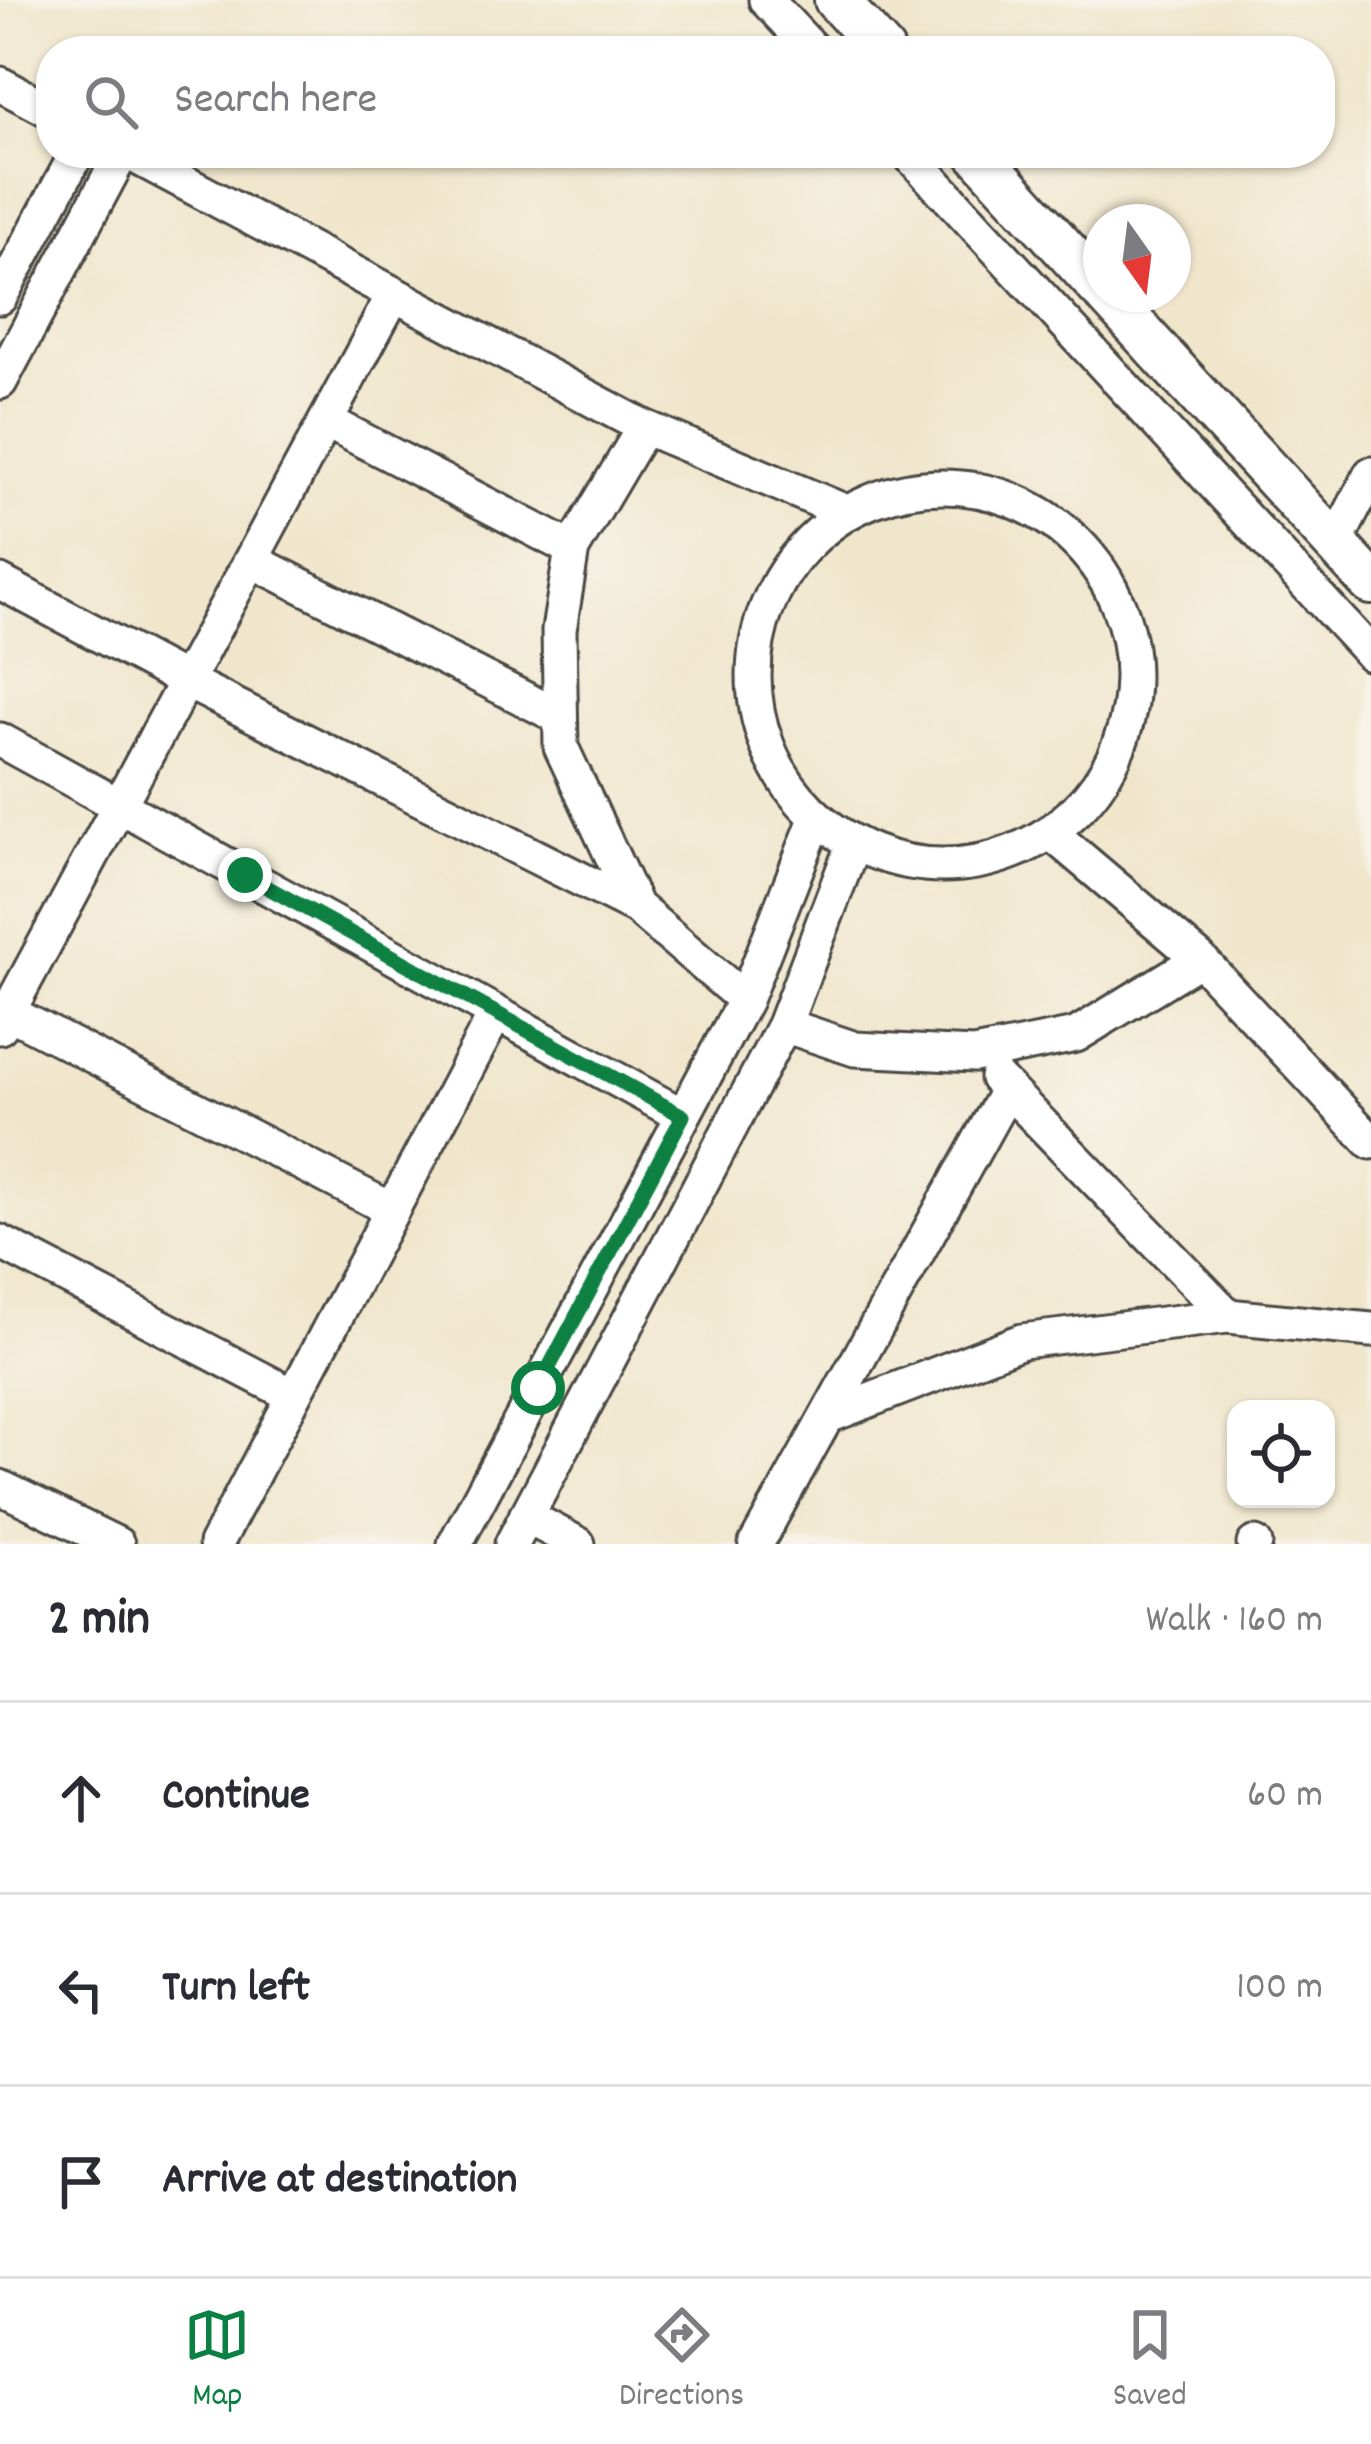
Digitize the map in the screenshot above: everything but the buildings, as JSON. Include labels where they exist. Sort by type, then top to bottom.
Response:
[{"type":"street","points":[[766,0],[800,36]]},
{"type":"street","points":[[836,0],[869,36]]},
{"type":"street","points":[[0,84],[36,103]]},
{"type":"street","points":[[3,285],[69,168]]},
{"type":"street","points":[[0,382],[118,168]]},
{"type":"street","points":[[155,168],[644,427],[846,512]]},
{"type":"street","points":[[922,168],[1371,654]]},
{"type":"street","points":[[991,168],[1083,269]]},
{"type":"street","points":[[392,1210],[4,1020],[394,294]]},
{"type":"street","points":[[1122,312],[1371,583]]},
{"type":"street","points":[[326,422],[572,549]]},
{"type":"street","points":[[636,907],[560,747],[559,631],[572,549],[644,427]]},
{"type":"street","points":[[1335,544],[1371,474]]},
{"type":"street","points":[[914,488],[986,491],[1052,519],[1102,570],[1130,636],[1132,708],[1106,775],[1052,833],[993,860],[922,866],[853,845],[816,819],[772,763],[752,694],[759,623],[792,559],[846,512],[914,488]]},
{"type":"street","points":[[251,560],[560,717]]},
{"type":"street","points":[[0,583],[636,907],[745,1000]]},
{"type":"street","points":[[0,740],[683,1116]]},
{"type":"street","points":[[455,1544],[745,1000],[816,819]]},
{"type":"street","points":[[1052,833],[1200,959],[1371,1142]]},
{"type":"street","points":[[578,1544],[519,1530],[784,1024],[853,845]]},
{"type":"street","points":[[784,1024],[855,1048],[974,1055],[1076,1035],[1200,959]]},
{"type":"street","points":[[216,1544],[496,1013]]},
{"type":"street","points":[[974,1055],[1228,1316]]},
{"type":"street","points":[[756,1544],[1008,1089]]},
{"type":"street","points":[[0,1242],[294,1396]]},
{"type":"street","points":[[828,1416],[1022,1341],[1228,1316],[1371,1330]]},
{"type":"street","points":[[0,1487],[117,1544]]},
{"type":"route","points":[[245,875],[683,1116],[538,1388]]}]
